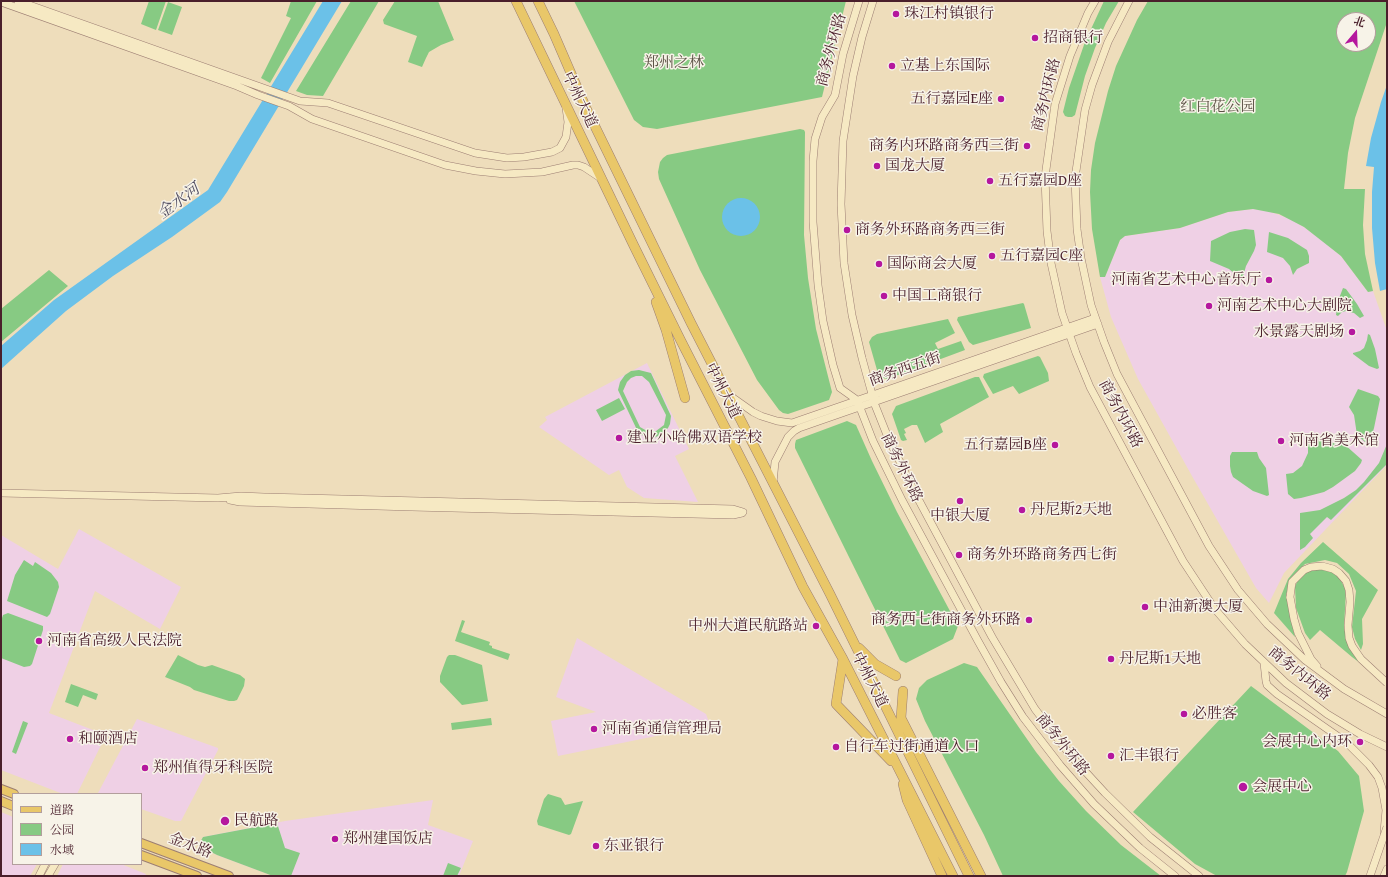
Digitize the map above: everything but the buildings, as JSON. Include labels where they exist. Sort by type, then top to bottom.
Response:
[{"type":"highway","name":"中州大道","points":[[516,1],[644,267],[751,478],[803,587],[843,659],[953,876]]},
{"type":"highway","name":"中州大道","points":[[538,1],[586,108],[727,394],[854,643],[969,876]]},
{"type":"highway","points":[[644,267],[666,330],[685,398]]},
{"type":"highway","points":[[854,643],[875,664],[896,676]]},
{"type":"highway","points":[[843,659],[836,704],[898,768],[907,800],[942,876]]},
{"type":"highway","points":[[904,691],[901,718],[981,876]]},
{"type":"main road","points":[[1,789],[12,793]]},
{"type":"main road","points":[[1,801],[12,806]]},
{"type":"main road","name":"金水路","points":[[142,843],[229,876]]},
{"type":"main road","name":"金水路","points":[[142,855],[197,876]]},
{"type":"street","points":[[18,1],[294,99],[300,101],[328,103],[475,154],[507,158],[542,155],[560,148],[564,143],[568,131],[566,104]]},
{"type":"street","name":"商务外环路","points":[[859,1],[845,47],[834,95],[822,117],[814,139],[812,182],[816,265],[823,321],[840,388],[858,403],[873,441],[902,500],[979,644],[1023,717],[1060,765],[1094,804],[1140,848],[1175,876]]},
{"type":"street","name":"商务外环路","points":[[873,1],[862,37],[853,76],[843,141],[841,183],[842,228],[852,315],[873,398],[887,435],[915,493],[992,637],[1035,709],[1071,756],[1105,794],[1150,837],[1199,876]]},
{"type":"street","name":"商务内环路","points":[[1095,1],[1088,13],[1070,56],[1057,96],[1045,177],[1046,213],[1051,263],[1062,313],[1076,353],[1090,387],[1183,561],[1214,608],[1245,644],[1286,683],[1327,714],[1360,734],[1387,747]]},
{"type":"street","name":"商务内环路","points":[[1129,1],[1115,27],[1096,72],[1085,110],[1077,164],[1075,198],[1078,243],[1088,294],[1096,321],[1118,374],[1209,546],[1238,590],[1267,624],[1305,660],[1323,674],[1387,714]]},
{"type":"street","points":[[1,2],[237,86],[289,106],[312,119],[445,165],[476,171],[505,174],[542,172],[578,165],[584,167],[602,180]]},
{"type":"street","name":"商务西五街","points":[[727,394],[753,412],[766,418],[785,423],[792,423],[873,398],[1096,321]]},
{"type":"street","name":"商务西五街","points":[[773,483],[776,462],[788,437],[794,431],[858,403]]},
{"type":"street","points":[[1,493],[218,498],[241,496],[733,509],[743,512],[733,514],[412,507],[240,502],[218,498]]},
{"type":"street","points":[[1323,674],[1311,658],[1298,633],[1290,597],[1292,582],[1304,570],[1311,567],[1322,566],[1333,569],[1346,581],[1349,590],[1350,602],[1348,625],[1349,638],[1352,646],[1361,659],[1387,683]]},
{"type":"street","points":[[1264,663],[1267,685],[1277,694],[1352,748],[1370,765],[1378,777],[1385,799],[1386,810],[1384,836]]},
{"type":"street","points":[[1370,876],[1387,827]]},
{"type":"street","points":[[39,876],[44,865]]},
{"type":"street","points":[[48,876],[54,865]]},
{"type":"street","points":[[1384,876],[1387,869]]},
{"type":"shaded area","points":[[1253,209],[1265,210],[1288,218],[1304,227],[1341,256],[1368,292],[1373,291],[1387,331],[1387,465],[1284,573],[1269,603],[1256,588],[1138,379],[1111,317],[1100,277],[1105,277],[1120,240],[1125,236],[1180,228],[1228,212]]},
{"type":"shaded area","name":"建业小哈佛双语学校","points":[[647,363],[689,449],[675,456],[698,502],[644,498],[627,487],[619,470],[609,475],[539,427],[547,420],[545,417]]},
{"type":"shaded area","points":[[79,529],[181,587],[160,629],[95,591],[49,713],[106,735],[77,793],[60,793],[1,770],[1,535],[58,569]]},
{"type":"shaded area","points":[[577,638],[706,714],[710,725],[558,756],[551,721],[596,712],[556,697]]},
{"type":"shaded area","points":[[137,719],[218,748],[181,821],[175,821],[142,809],[142,793],[98,793]]},
{"type":"shaded area","name":"郑州建国饭店","points":[[433,800],[428,825],[473,841],[459,876],[273,876],[217,855],[201,847],[199,844],[203,837],[285,821]]},
{"type":"shaded area","points":[[1,812],[12,817],[12,865],[36,865],[30,876],[1,876]]},
{"type":"shaded area","points":[[62,865],[124,865],[146,874],[145,876],[57,876]]},
{"type":"green space","points":[[149,1],[166,1],[156,30],[141,24]]},
{"type":"green space","points":[[291,1],[317,1],[270,83],[261,78],[291,18],[286,16]]},
{"type":"green space","points":[[351,1],[379,1],[323,96],[307,95],[296,91]]},
{"type":"green space","points":[[395,1],[438,1],[454,40],[429,52],[422,67],[408,62],[417,36],[384,24],[383,20]]},
{"type":"green space","name":"郑州之林","points":[[574,1],[846,1],[822,97],[657,129],[643,127],[634,120]]},
{"type":"green space","points":[[1104,1],[1119,1],[1106,23],[1095,48],[1085,76],[1075,115],[1068,117],[1065,116],[1063,112],[1069,88],[1085,42]]},
{"type":"green space","name":"红白花公园","points":[[1148,1],[1387,1],[1387,22],[1355,118],[1348,153],[1344,189],[1365,189],[1363,225],[1365,254],[1373,291],[1368,292],[1341,256],[1304,227],[1279,214],[1253,209],[1228,212],[1180,228],[1125,236],[1120,240],[1105,277],[1100,277],[1092,229],[1090,192],[1091,170],[1095,143],[1116,66],[1137,20]]},
{"type":"green space","points":[[168,2],[182,7],[172,35],[158,30]]},
{"type":"green space","points":[[800,129],[804,130],[805,132],[804,235],[808,278],[816,329],[832,392],[829,400],[788,414],[779,410],[757,380],[700,270],[659,179],[658,172],[660,162],[667,155]]},
{"type":"green space","points":[[1245,229],[1254,230],[1256,245],[1246,266],[1242,280],[1229,269],[1210,261],[1211,241],[1230,232]]},
{"type":"green space","points":[[1269,232],[1288,238],[1307,250],[1309,263],[1297,269],[1293,275],[1290,266],[1283,258],[1267,252]]},
{"type":"green space","points":[[49,270],[68,286],[1,342],[1,309]]},
{"type":"green space","points":[[1343,288],[1346,289],[1364,316],[1360,318],[1354,313],[1346,311],[1342,312],[1338,316],[1336,315],[1338,301]]},
{"type":"green space","points":[[1023,303],[1031,328],[973,345],[969,342],[957,320],[958,317]]},
{"type":"green space","points":[[948,319],[955,333],[935,343],[938,349],[961,341],[965,350],[887,379],[879,377],[869,342],[872,337],[877,334]]},
{"type":"green space","points":[[1368,334],[1370,335],[1375,349],[1379,368],[1377,369],[1369,366],[1353,354],[1364,348]]},
{"type":"green space","points":[[1038,356],[1040,357],[1048,373],[1049,381],[1019,394],[1013,386],[993,394],[983,377],[984,374]]},
{"type":"green space","points":[[639,370],[651,373],[671,416],[668,428],[662,434],[654,438],[645,437],[638,432],[618,390],[620,382],[625,375],[631,371]],"holes":[[[642,376],[649,382],[666,415],[664,425],[656,431],[647,431],[640,427],[623,391],[627,382],[631,378]]]},
{"type":"green space","points":[[975,377],[979,377],[989,397],[940,424],[943,432],[925,443],[917,425],[912,425],[904,429],[906,433],[904,434],[907,440],[901,440],[892,414],[896,406]]},
{"type":"green space","points":[[1358,389],[1378,396],[1380,399],[1374,428],[1370,441],[1368,442],[1365,442],[1357,435],[1354,415],[1349,407]]},
{"type":"green space","points":[[619,398],[625,409],[602,421],[596,410]]},
{"type":"green space","points":[[847,421],[856,425],[897,512],[958,626],[953,639],[906,663],[900,660],[795,448],[796,440]]},
{"type":"green space","points":[[1314,435],[1336,444],[1344,444],[1362,460],[1355,471],[1333,487],[1324,492],[1294,499],[1288,494],[1286,474],[1293,473],[1302,466],[1308,453],[1308,440]]},
{"type":"green space","points":[[1387,444],[1387,464],[1331,520],[1327,517],[1310,534],[1313,538],[1300,550],[1300,513],[1320,510],[1356,490],[1379,463]]},
{"type":"green space","points":[[1232,452],[1257,452],[1266,468],[1269,495],[1267,496],[1253,491],[1233,477],[1230,466],[1230,456]]},
{"type":"green space","points":[[1323,542],[1378,590],[1362,619],[1363,644],[1361,650],[1355,639],[1352,627],[1356,591],[1349,574],[1337,563],[1325,560],[1305,564],[1291,580],[1286,595],[1295,637],[1274,613],[1288,579],[1301,563]]},
{"type":"green space","points":[[24,560],[33,566],[35,562],[51,573],[58,582],[59,587],[50,614],[47,617],[7,601],[15,575]]},
{"type":"green space","points":[[1324,569],[1333,572],[1340,579],[1346,590],[1344,628],[1348,644],[1360,663],[1320,630],[1310,640],[1305,633],[1296,608],[1295,587],[1298,579],[1308,571]]},
{"type":"green space","points":[[8,613],[43,626],[32,664],[30,666],[24,667],[1,658],[1,621],[3,615]]},
{"type":"green space","points":[[462,620],[465,621],[461,632],[490,642],[489,645],[492,646],[492,648],[510,654],[508,660],[455,641]]},
{"type":"green space","points":[[178,655],[198,665],[205,667],[212,665],[240,675],[245,679],[244,686],[237,700],[229,701],[194,690],[165,677]]},
{"type":"green space","points":[[449,655],[455,655],[482,665],[488,701],[462,705],[440,682],[440,676]]},
{"type":"green space","points":[[964,663],[977,667],[1036,752],[1059,781],[1086,811],[1121,845],[1161,876],[1003,876],[984,835],[925,721],[916,699],[919,688],[927,680]]},
{"type":"green space","points":[[71,684],[98,694],[96,700],[83,695],[78,707],[65,702]]},
{"type":"green space","points":[[1251,686],[1338,751],[1359,776],[1364,811],[1345,876],[1217,876],[1195,864],[1133,812]]},
{"type":"green space","points":[[491,718],[492,725],[452,730],[451,723]]},
{"type":"green space","points":[[23,721],[28,723],[16,754],[12,752]]},
{"type":"green space","points":[[548,794],[561,798],[565,805],[583,801],[571,834],[569,835],[538,825],[537,821],[544,799]]},
{"type":"green space","points":[[277,823],[285,848],[300,853],[291,876],[273,876],[217,855],[201,847],[199,844],[203,837]]},
{"type":"green space","points":[[448,863],[461,868],[457,876],[443,876]]},
{"type":"water","points":[[323,1],[342,1],[220,202],[172,237],[113,276],[66,311],[1,369],[1,346],[54,300],[208,190]]},
{"type":"water","points":[[1387,85],[1387,289],[1380,291],[1375,263],[1372,228],[1374,167],[1366,166],[1371,138]]},
{"type":"water","points":[[737,198],[745,198],[752,201],[757,206],[760,217],[757,228],[752,233],[745,236],[737,236],[730,233],[725,228],[722,221],[722,213],[725,206],[730,201]]},
{"type":"place","name":"珠江村镇银行","points":[[896,14]]},
{"type":"place","name":"招商银行","points":[[1035,38]]},
{"type":"place","name":"立基上东国际","points":[[892,66]]},
{"type":"place","name":"五行嘉园E座","points":[[1001,99]]},
{"type":"place","name":"商务内环路商务西三街","points":[[1027,146]]},
{"type":"place","name":"国龙大厦","points":[[877,166]]},
{"type":"place","name":"五行嘉园D座","points":[[990,181]]},
{"type":"place","name":"商务外环路商务西三街","points":[[847,230]]},
{"type":"place","name":"五行嘉园C座","points":[[992,256]]},
{"type":"place","name":"国际商会大厦","points":[[879,264]]},
{"type":"place","name":"河南省艺术中心音乐厅","points":[[1269,280]]},
{"type":"place","name":"中国工商银行","points":[[884,296]]},
{"type":"place","name":"河南艺术中心大剧院","points":[[1209,306]]},
{"type":"place","name":"水景露天剧场","points":[[1352,332]]},
{"type":"place","name":"建业小哈佛双语学校","points":[[619,438]]},
{"type":"place","name":"河南省美术馆","points":[[1281,441]]},
{"type":"place","name":"五行嘉园B座","points":[[1055,445]]},
{"type":"place","name":"中银大厦","points":[[960,501]]},
{"type":"place","name":"丹尼斯2天地","points":[[1022,510]]},
{"type":"place","name":"商务外环路商务西七街","points":[[959,555]]},
{"type":"place","name":"中油新澳大厦","points":[[1145,607]]},
{"type":"place","name":"商务西七街商务外环路","points":[[1029,620]]},
{"type":"place","name":"中州大道民航路站","points":[[816,626]]},
{"type":"place","name":"河南省高级人民法院","points":[[39,641]]},
{"type":"place","name":"丹尼斯1天地","points":[[1111,659]]},
{"type":"place","name":"必胜客","points":[[1184,714]]},
{"type":"place","name":"河南省通信管理局","points":[[594,729]]},
{"type":"place","name":"和颐酒店","points":[[70,739]]},
{"type":"place","name":"会展中心内环","points":[[1360,742]]},
{"type":"place","name":"自行车过街通道入口","points":[[836,747]]},
{"type":"place","name":"汇丰银行","points":[[1111,756]]},
{"type":"place","name":"郑州值得牙科医院","points":[[145,768]]},
{"type":"place","name":"会展中心","points":[[1243,787]]},
{"type":"place","name":"民航路","points":[[225,821]]},
{"type":"place","name":"郑州建国饭店","points":[[335,839]]},
{"type":"place","name":"东亚银行","points":[[596,846]]},
{"type":"water label","name":"金水河","points":[[179,202]]}]
